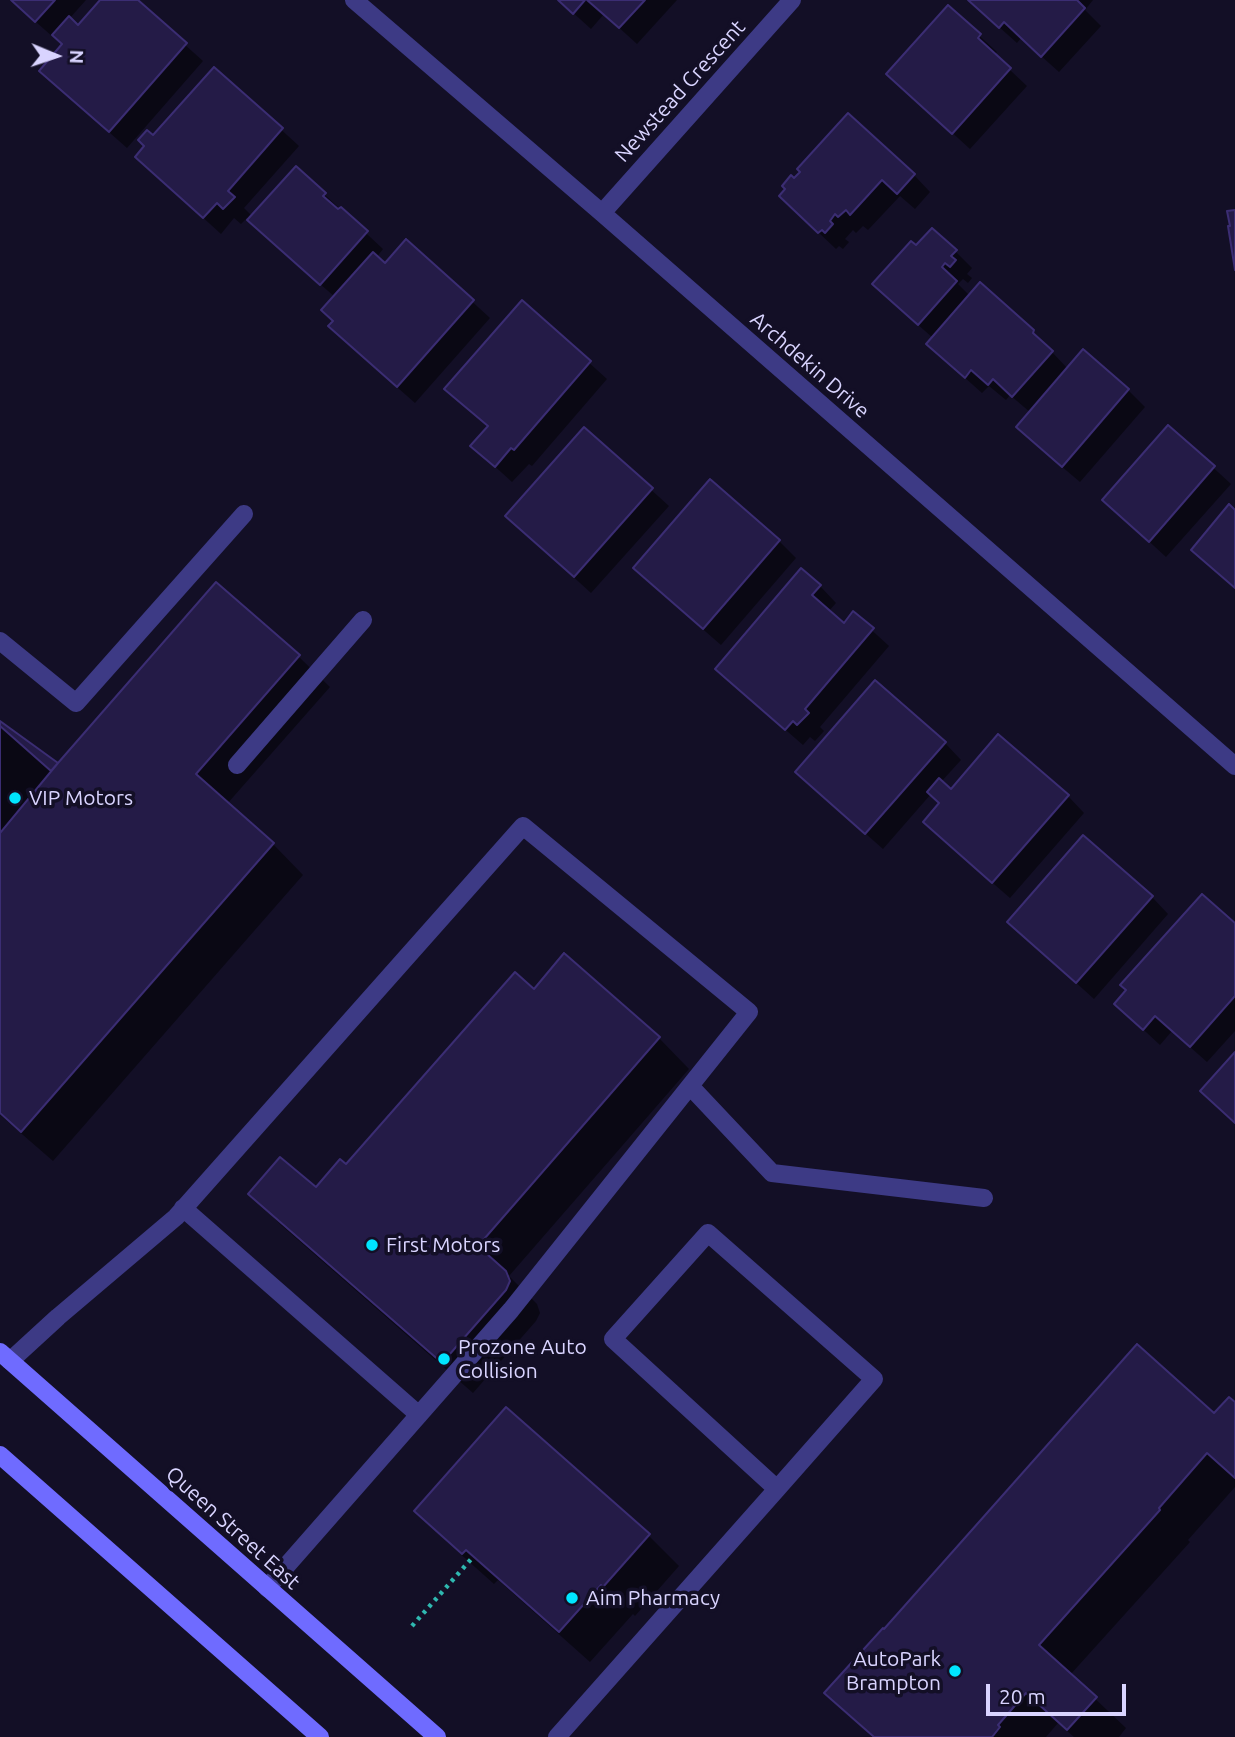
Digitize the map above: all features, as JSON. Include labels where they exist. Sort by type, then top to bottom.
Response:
[{"type":"main road","name":"Queen Street East","points":[[5,1356],[438,1737]]},
{"type":"main road","points":[[0,1455],[320,1737]]},
{"type":"street","name":"Archdekin Drive","points":[[354,0],[1235,766]]},
{"type":"street","name":"Newstead Crescent","points":[[602,213],[792,0]]},
{"type":"street","points":[[0,641],[76,703],[244,514]]},
{"type":"street","points":[[237,765],[363,620]]},
{"type":"street","points":[[5,1356],[58,1317],[176,1217],[523,826],[749,1012],[511,1310],[267,1588]]},
{"type":"street","points":[[690,1086],[772,1173],[984,1198]]},
{"type":"street","points":[[183,1208],[419,1415]]},
{"type":"street","points":[[557,1737],[777,1489],[873,1380],[708,1233],[613,1339],[777,1489]]},
{"type":"path","points":[[412,1626],[473,1558]]},
{"type":"building","points":[[11,0],[55,0],[35,22]]},
{"type":"building","points":[[100,0],[138,0],[187,43],[109,132],[39,71],[62,44],[52,35],[69,16],[78,25]]},
{"type":"building","points":[[558,0],[585,0],[573,14]]},
{"type":"building","points":[[587,0],[645,0],[619,28]]},
{"type":"building","points":[[968,0],[1077,0],[1085,8],[1041,57],[1004,22],[999,28]]},
{"type":"building","points":[[948,5],[981,34],[978,38],[1011,68],[952,134],[886,74]]},
{"type":"building","points":[[214,67],[283,128],[228,191],[235,197],[223,209],[217,203],[203,218],[135,157],[144,146],[138,140],[147,130],[153,135]]},
{"type":"building","points":[[848,113],[915,174],[897,194],[882,180],[850,215],[846,210],[838,217],[835,214],[830,221],[833,224],[825,233],[822,230],[818,233],[779,196],[785,189],[782,186],[791,175],[794,178],[800,172],[797,169]]},
{"type":"building","points":[[296,166],[326,193],[323,196],[338,209],[341,207],[368,231],[320,285],[247,220]]},
{"type":"building","points":[[1235,210],[1235,270],[1227,211]]},
{"type":"building","points":[[932,228],[957,250],[951,256],[956,260],[950,267],[945,263],[942,267],[957,281],[918,325],[872,284],[911,241],[916,245]]},
{"type":"building","points":[[406,239],[474,300],[397,387],[328,326],[333,321],[321,310],[373,252],[385,263]]},
{"type":"building","points":[[980,282],[1034,330],[1033,333],[1053,351],[1012,397],[993,379],[988,385],[971,370],[965,378],[926,344]]},
{"type":"building","points":[[522,300],[591,361],[514,450],[511,448],[495,467],[470,446],[488,426],[444,389]]},
{"type":"building","points":[[1083,349],[1129,389],[1062,467],[1016,427]]},
{"type":"building","points":[[1168,425],[1215,466],[1149,542],[1102,500]]},
{"type":"building","points":[[584,427],[653,488],[574,577],[505,516]]},
{"type":"building","points":[[710,479],[780,540],[703,629],[633,568]]},
{"type":"building","points":[[1229,504],[1235,510],[1235,588],[1191,550]]},
{"type":"building","points":[[801,568],[821,585],[812,595],[844,623],[853,611],[874,628],[805,709],[809,713],[797,725],[793,721],[785,730],[715,669]]},
{"type":"building","points":[[216,582],[300,655],[196,774],[274,843],[21,1132],[0,1113],[0,726],[51,771]]},
{"type":"building","points":[[875,680],[946,742],[865,834],[795,772]]},
{"type":"building","name":"VIP Motors","points":[[0,721],[58,763],[0,833]]},
{"type":"building","points":[[998,734],[1069,795],[992,883],[923,822],[939,803],[927,792],[939,778],[951,789]]},
{"type":"building","points":[[1083,835],[1153,896],[1076,983],[1007,922]]},
{"type":"building","points":[[1202,894],[1235,923],[1235,996],[1190,1047],[1155,1016],[1143,1030],[1114,1004],[1126,990],[1120,985]]},
{"type":"building","points":[[564,953],[660,1037],[478,1246],[506,1271],[510,1281],[506,1290],[442,1363],[248,1194],[280,1157],[316,1187],[340,1159],[346,1164],[515,972],[534,989]]},
{"type":"building","points":[[1235,1052],[1235,1123],[1200,1091]]},
{"type":"building","points":[[1137,1344],[1214,1413],[1229,1397],[1235,1402],[1235,1478],[1207,1453],[1160,1510],[1039,1645],[1097,1697],[1067,1730],[1026,1693],[998,1725],[1000,1727],[992,1737],[874,1737],[824,1693]]},
{"type":"building","points":[[506,1407],[650,1534],[559,1632],[466,1550],[462,1554],[414,1511]]},
{"type":"place","name":"VIP Motors","points":[[15,798]]},
{"type":"place","name":"First Motors","points":[[372,1245]]},
{"type":"place","name":"Prozone Auto Collision","points":[[444,1359]]},
{"type":"place","name":"Aim Pharmacy","points":[[572,1598]]},
{"type":"place","name":"AutoPark Brampton","points":[[955,1671]]}]
